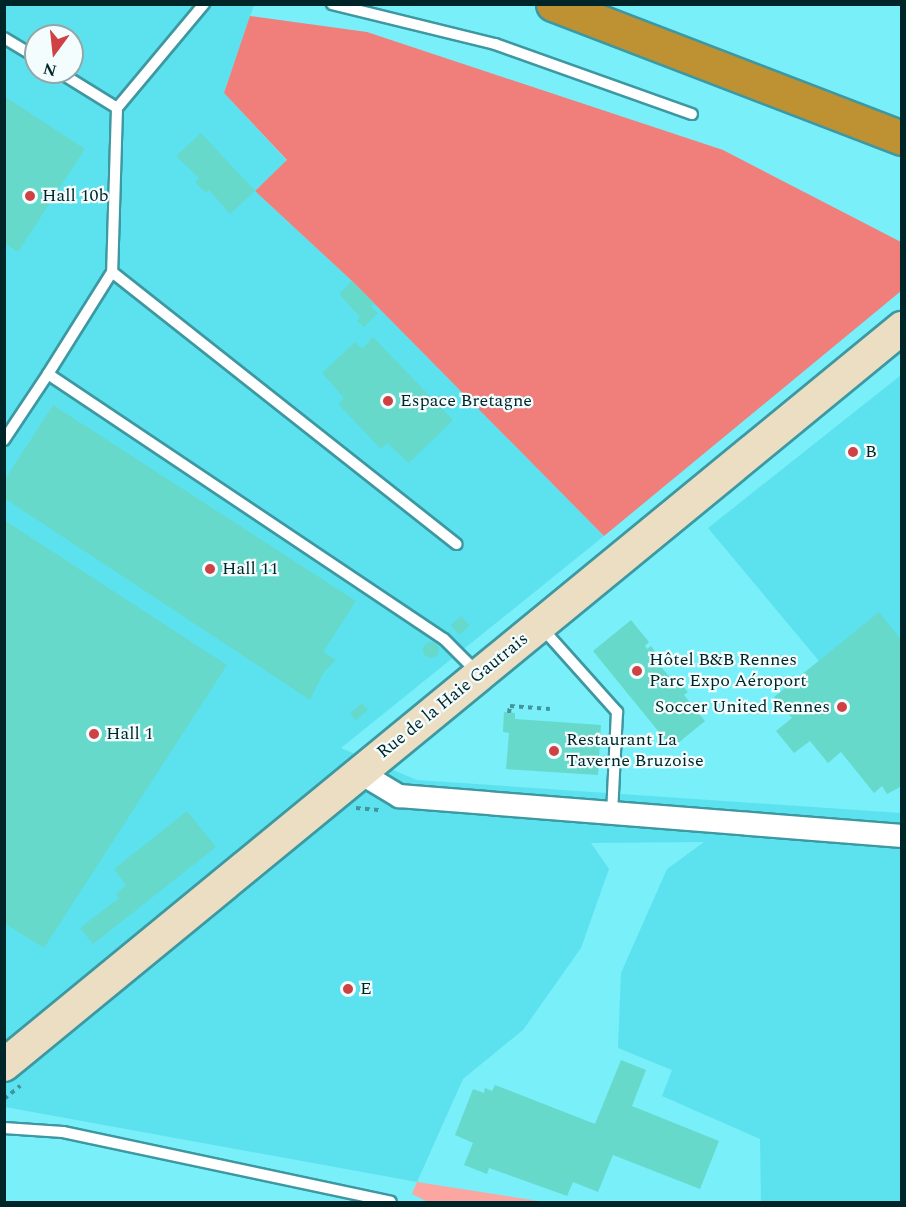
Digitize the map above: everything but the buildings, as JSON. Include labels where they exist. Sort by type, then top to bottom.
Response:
[{"type":"highway","points":[[553,4],[902,138]]},
{"type":"street","name":"Rue de la Haie Gautrais","points":[[14,1075],[359,772],[902,328]]},
{"type":"street","points":[[359,772],[399,796],[612,815],[902,836]]},
{"type":"lane","points":[[6,436],[112,272],[117,108],[204,4]]},
{"type":"lane","points":[[332,4],[495,44],[692,114]]},
{"type":"lane","points":[[4,38],[24,50]]},
{"type":"lane","points":[[79,84],[117,108]]},
{"type":"lane","points":[[112,272],[458,544]]},
{"type":"lane","points":[[48,374],[444,639],[479,675]]},
{"type":"lane","points":[[540,626],[617,712],[612,815]]},
{"type":"lane","points":[[4,1128],[63,1132],[391,1203]]},
{"type":"path","points":[[509,712],[510,706],[550,709]]},
{"type":"path","points":[[354,808],[385,810]]},
{"type":"path","points":[[4,1100],[14,1075]]},
{"type":"shaded area","points":[[4,5],[254,5],[224,93],[287,161],[255,191],[352,281],[604,536],[341,748],[417,780],[901,813],[901,1202],[761,1202],[760,1139],[662,1096],[672,1070],[618,1048],[621,973],[667,869],[704,842],[591,843],[609,869],[581,948],[523,1030],[463,1079],[417,1182],[5,1107]]},
{"type":"shaded area","points":[[250,16],[367,32],[723,150],[901,242],[901,291],[604,536],[352,281],[255,191],[287,160],[224,93]]},
{"type":"shaded area","name":"B","points":[[901,375],[901,641],[819,661],[708,528]]},
{"type":"shaded area","points":[[417,1182],[545,1202],[428,1202],[412,1194]]},
{"type":"place","name":"Hall 10b","points":[[30,196]]},
{"type":"place","name":"Espace Bretagne","points":[[388,401]]},
{"type":"place","name":"B","points":[[853,452]]},
{"type":"place","name":"Hall 11","points":[[210,569]]},
{"type":"place","name":"Hôtel B&B Rennes Parc Expo Aéroport","points":[[637,671]]},
{"type":"place","name":"Soccer United Rennes","points":[[842,707]]},
{"type":"place","name":"Hall 1","points":[[94,734]]},
{"type":"place","name":"Restaurant La Taverne Bruzoise","points":[[554,751]]},
{"type":"place","name":"E","points":[[348,989]]}]
